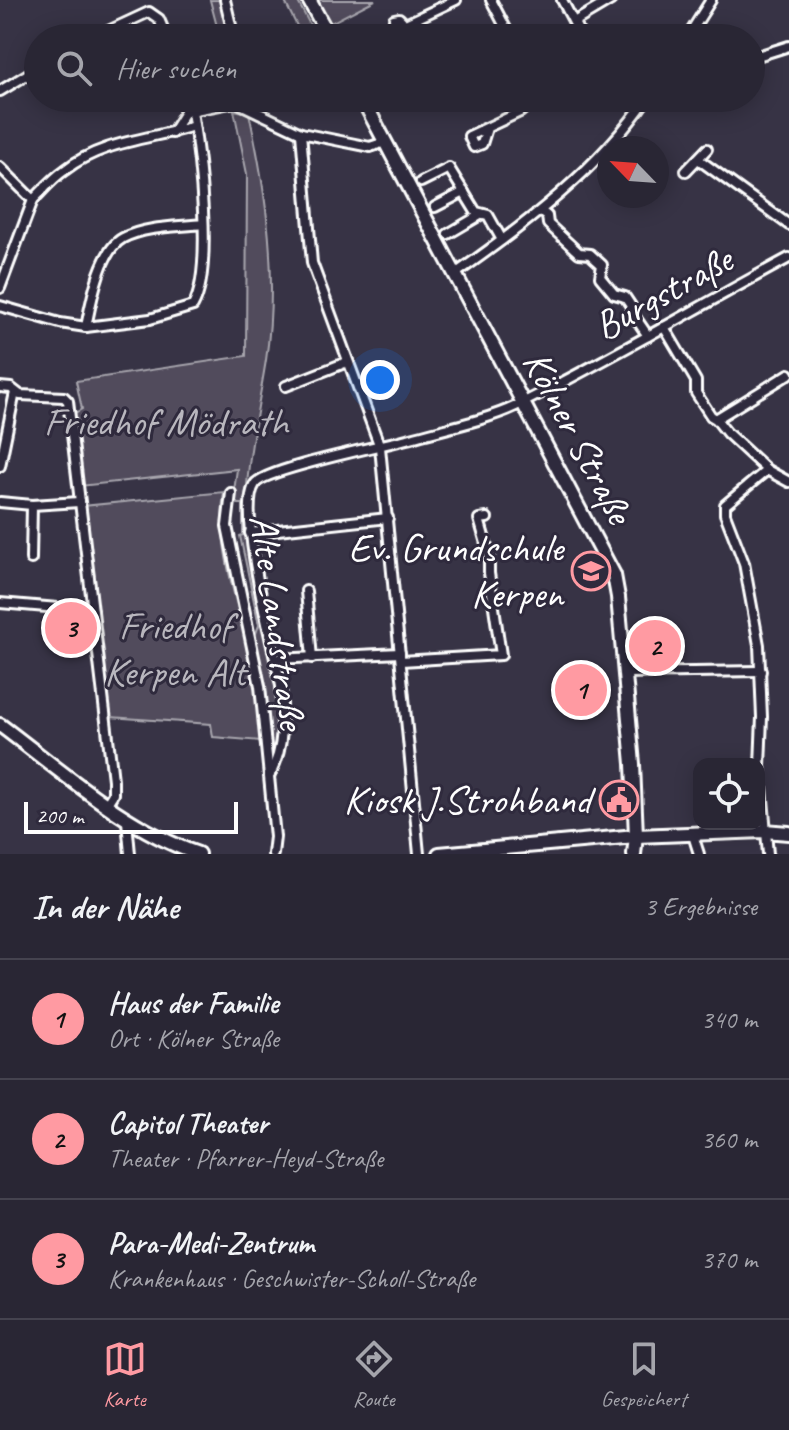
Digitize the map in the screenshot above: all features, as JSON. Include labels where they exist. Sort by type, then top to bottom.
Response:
[{"type":"main road","points":[[309,0],[322,24]]},
{"type":"main road","name":"Kölner Straße","points":[[369,112],[614,575],[625,673],[636,836],[634,854]]},
{"type":"main road","points":[[0,725],[127,821],[198,854]]},
{"type":"main road","points":[[439,854],[636,836],[764,831],[789,833]]},
{"type":"street","points":[[225,0],[231,24]]},
{"type":"street","points":[[405,24],[456,0]]},
{"type":"street","points":[[491,0],[504,24]]},
{"type":"street","points":[[562,0],[574,22],[611,0]]},
{"type":"street","points":[[696,24],[711,0]]},
{"type":"street","points":[[123,24],[149,12],[161,24]]},
{"type":"street","points":[[765,54],[789,46]]},
{"type":"street","points":[[0,91],[24,76]]},
{"type":"street","points":[[0,306],[86,327],[150,319],[193,306],[198,299],[202,262],[202,175],[189,112]]},
{"type":"street","points":[[172,133],[189,112]]},
{"type":"street","points":[[255,112],[301,133],[370,147],[385,142]]},
{"type":"street","points":[[487,128],[520,112]]},
{"type":"street","points":[[455,274],[541,211],[625,131],[638,112]]},
{"type":"street","points":[[0,288],[33,200],[64,170],[110,147],[194,126]]},
{"type":"street","points":[[301,133],[312,263],[380,447],[419,854]]},
{"type":"street","points":[[686,171],[707,149]]},
{"type":"street","points":[[698,159],[789,225]]},
{"type":"street","points":[[0,167],[33,200]]},
{"type":"street","points":[[421,182],[449,168],[476,212],[488,215],[502,240]]},
{"type":"street","points":[[435,207],[464,192]]},
{"type":"street","points":[[541,211],[547,216],[548,224],[579,253],[590,254],[602,265],[600,277],[614,294],[625,297],[648,336]]},
{"type":"street","points":[[448,234],[482,214]]},
{"type":"street","points":[[86,327],[104,261],[121,238],[138,232],[203,224]]},
{"type":"street","name":"Burgstraße","points":[[270,774],[279,753],[283,712],[276,659],[250,533],[250,494],[260,478],[504,410],[648,336],[789,258]]},
{"type":"street","points":[[664,327],[696,381],[696,393],[711,416],[767,470],[789,482]]},
{"type":"street","points":[[286,386],[347,362]]},
{"type":"street","points":[[716,419],[789,374]]},
{"type":"street","points":[[0,387],[11,388],[20,395],[64,397],[68,401],[113,780],[113,794],[106,805]]},
{"type":"street","points":[[0,466],[15,392]]},
{"type":"street","points":[[767,470],[725,505],[725,514],[744,563],[759,645],[760,766],[768,854]]},
{"type":"street","name":"Alte Landstraße","points":[[231,493],[227,526],[256,662],[270,774],[275,837],[273,854]]},
{"type":"street","points":[[0,502],[32,505],[79,502]]},
{"type":"street","points":[[31,559],[32,505]]},
{"type":"street","points":[[250,533],[388,518]]},
{"type":"street","points":[[276,659],[501,655],[489,554],[479,519],[487,518]]},
{"type":"street","points":[[306,591],[312,658]]},
{"type":"street","points":[[0,603],[93,611]]},
{"type":"street","points":[[625,673],[761,671]]},
{"type":"street","points":[[127,821],[130,854]]},
{"type":"street","points":[[693,835],[699,854]]},
{"type":"green space","points":[[210,0],[224,0],[229,24],[216,24]]},
{"type":"green space","points":[[284,0],[297,0],[310,24],[296,24]]},
{"type":"green space","points":[[315,0],[375,0],[329,24]]},
{"type":"green space","name":"Friedhof Mödrath","points":[[234,112],[249,113],[261,174],[271,267],[269,329],[249,468],[246,534],[278,697],[274,760],[270,757],[254,639],[259,625],[240,536],[243,535],[243,504],[233,499],[237,469],[80,486],[73,414],[82,409],[76,381],[246,356],[247,174]]},
{"type":"green space","name":"Friedhof Kerpen Alt","points":[[224,492],[222,513],[226,556],[253,671],[261,741],[213,737],[211,724],[110,717],[94,573],[83,506]]},
{"type":"place","name":"Ev. Grundschule Kerpen","points":[[591,571]]},
{"type":"place","name":"Para-Medi-Zentrum","points":[[71,628]]},
{"type":"place","name":"Capitol Theater","points":[[655,646]]},
{"type":"place","name":"Haus der Familie","points":[[581,690]]},
{"type":"place","name":"Kiosk J.Strohband","points":[[619,800]]}]
